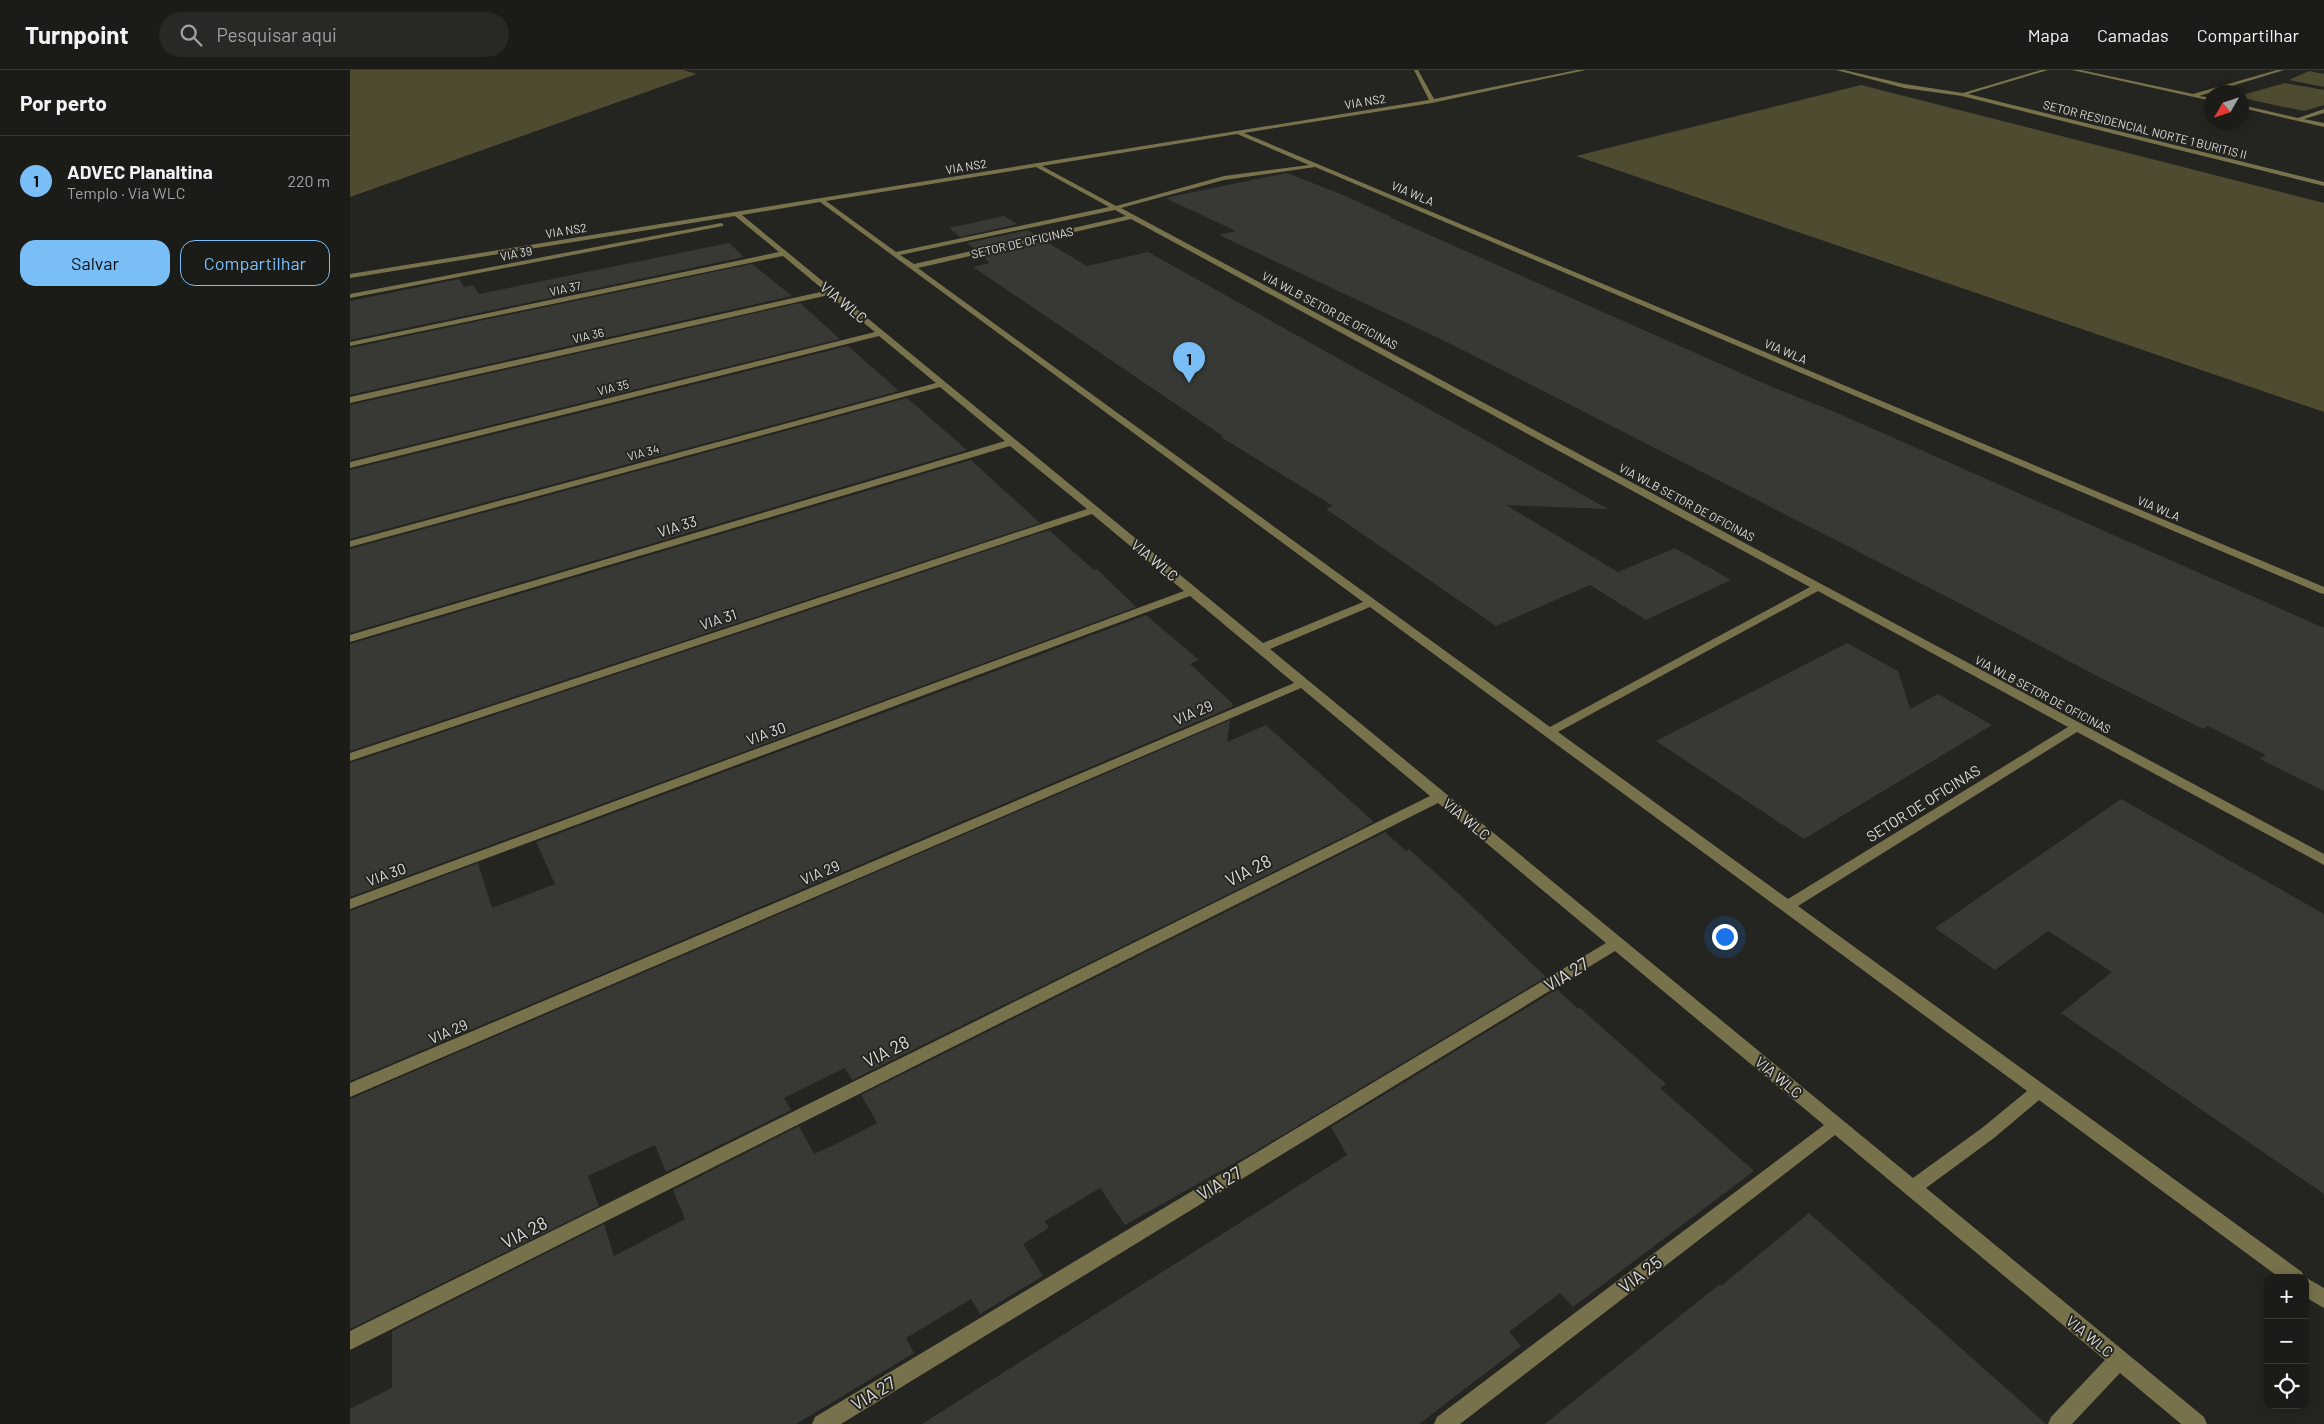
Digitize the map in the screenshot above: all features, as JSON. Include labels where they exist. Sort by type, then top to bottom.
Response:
[{"type":"street","points":[[1416,70],[1432,101]]},
{"type":"street","name":"VIA NS2","points":[[350,276],[741,217],[822,201],[1432,101],[1584,70]]},
{"type":"street","name":"SETOR RESIDENCIAL NORTE 1 BURITIS II","points":[[1838,70],[1904,86],[1962,94],[2324,184]]},
{"type":"street","name":"SETOR RESIDENCIAL NORTE 1 BURITIS II","points":[[1962,94],[2046,70]]},
{"type":"street","points":[[2074,70],[2204,98]]},
{"type":"street","points":[[2193,96],[2282,70]]},
{"type":"street","points":[[2249,108],[2324,125]]},
{"type":"street","points":[[2299,119],[2324,111]]},
{"type":"street","name":"VIA WLA","points":[[1239,133],[2324,591]]},
{"type":"street","name":"VIA WLB SETOR DE OFICINAS","points":[[1038,166],[2324,860]]},
{"type":"street","points":[[894,254],[1115,208],[1224,178],[1316,166]]},
{"type":"street","points":[[822,201],[2289,1274]]},
{"type":"street","name":"VIA WLC","points":[[741,217],[2197,1424]]},
{"type":"street","name":"VIA 39","points":[[350,296],[741,217]]},
{"type":"street","name":"SETOR DE OFICINAS","points":[[912,267],[1132,217]]},
{"type":"street","name":"VIA 37","points":[[350,344],[785,253]]},
{"type":"street","name":"VIA 36","points":[[350,400],[831,292]]},
{"type":"street","name":"VIA 35","points":[[350,465],[882,333]]},
{"type":"street","name":"VIA 34","points":[[350,544],[943,384]]},
{"type":"street","name":"VIA 33","points":[[350,639],[1013,442]]},
{"type":"street","name":"VIA 31","points":[[350,757],[1095,510]]},
{"type":"street","points":[[1548,732],[1818,587]]},
{"type":"street","name":"VIA 30","points":[[350,904],[1193,591]]},
{"type":"street","points":[[1261,648],[1370,603]]},
{"type":"street","name":"VIA 29","points":[[350,1090],[1303,683]]},
{"type":"street","name":"SETOR DE OFICINAS","points":[[1786,907],[2077,727]]},
{"type":"street","name":"VIA 28","points":[[350,1341],[1440,796]]},
{"type":"street","name":"VIA 27","points":[[822,1424],[1617,943]]},
{"type":"street","points":[[1912,1188],[1988,1132],[2039,1091]]},
{"type":"street","name":"VIA 25","points":[[1444,1424],[1836,1125]]},
{"type":"street","points":[[2309,1289],[2324,1299]]},
{"type":"street","points":[[2058,1424],[2119,1360]]},
{"type":"shaded area","points":[[350,70],[683,70],[697,74],[350,197]]},
{"type":"shaded area","points":[[2309,71],[2324,74],[2324,87],[2289,80]]},
{"type":"shaded area","points":[[2285,83],[2324,90],[2324,105],[2304,111],[2249,99],[2249,93]]},
{"type":"shaded area","points":[[1861,85],[2324,203],[2324,412],[1576,156]]},
{"type":"building","points":[[1287,173],[1343,195],[1770,386],[1835,412],[2324,628],[2324,791],[2260,759],[2266,755],[2208,726],[2203,729],[2097,676],[1959,603],[1447,342],[1219,235],[1236,231],[1165,198]]},
{"type":"building","points":[[1004,216],[1018,224],[960,237],[949,228]]},
{"type":"building","points":[[1028,230],[1035,235],[974,249],[967,243]]},
{"type":"building","points":[[1045,241],[1087,266],[1148,252],[1608,509],[1506,505],[1618,572],[1675,548],[1731,580],[1646,620],[1590,585],[1496,626],[1326,509],[1333,506],[1221,437],[1223,436],[973,267],[990,263],[981,255]]},
{"type":"building","points":[[729,243],[744,257],[350,340],[350,301],[459,279],[464,287],[473,285],[479,294]]},
{"type":"building","points":[[752,264],[792,296],[350,395],[350,348]]},
{"type":"building","points":[[800,303],[840,339],[350,460],[350,405]]},
{"type":"building","points":[[848,346],[899,391],[350,539],[350,470]]},
{"type":"building","points":[[907,398],[967,450],[350,633],[350,549]]},
{"type":"building","points":[[971,460],[1040,523],[350,751],[350,644]]},
{"type":"building","points":[[1049,530],[1094,570],[1097,569],[1136,607],[350,897],[350,763]]},
{"type":"building","points":[[1146,615],[1199,660],[1190,664],[1233,704],[1232,707],[350,1081],[350,911],[478,863],[492,908],[555,884],[536,842]]},
{"type":"building","points":[[1847,643],[1898,671],[1910,709],[1938,694],[1992,725],[1804,839],[1656,741]]},
{"type":"building","points":[[1230,720],[1227,742],[1266,725],[1374,822],[852,1080],[845,1068],[784,1098],[791,1110],[666,1172],[655,1145],[588,1176],[599,1206],[350,1329],[350,1099]]},
{"type":"building","points":[[2121,799],[2324,914],[2324,1194],[2061,1013],[2112,972],[2048,931],[1995,970],[1935,928]]},
{"type":"building","points":[[1385,832],[1406,851],[1409,849],[1459,894],[1546,977],[1254,1152],[1125,1225],[1100,1188],[1045,1221],[1049,1228],[1023,1244],[1043,1276],[980,1314],[971,1299],[906,1338],[914,1353],[796,1424],[350,1424],[350,1409],[392,1388],[392,1331],[604,1224],[614,1256],[685,1219],[673,1190],[799,1126],[814,1154],[840,1142],[877,1123],[861,1095]]},
{"type":"building","points":[[1557,989],[1666,1084],[1660,1088],[1754,1171],[1573,1307],[1560,1293],[1509,1332],[1521,1346],[1419,1424],[922,1424],[1347,1155],[1331,1127]]},
{"type":"building","points":[[1809,1213],[2046,1424],[1545,1424],[1720,1284],[1721,1286]]},
{"type":"place","name":"ADVEC Planaltina","points":[[1189,383]]}]
